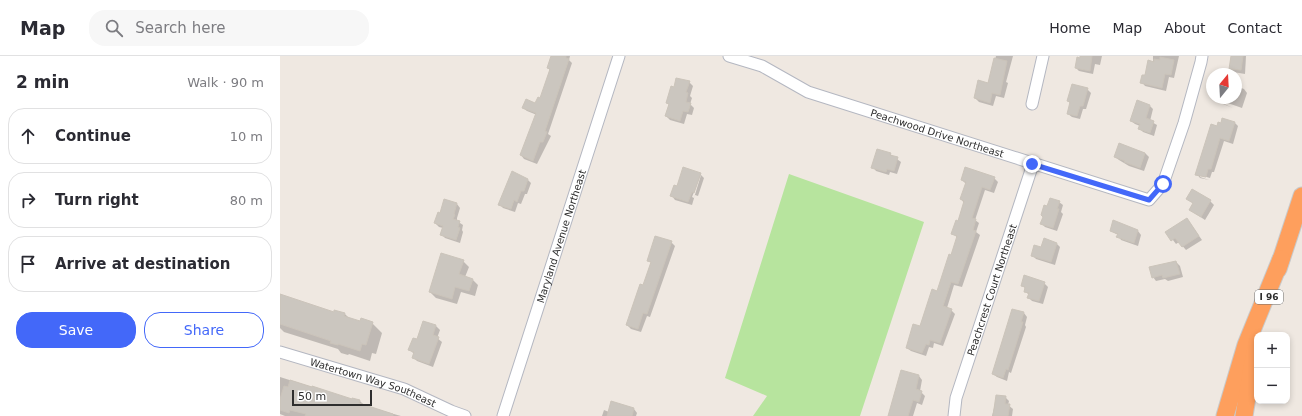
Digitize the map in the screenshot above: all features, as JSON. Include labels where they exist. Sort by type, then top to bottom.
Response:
[{"type":"highway","name":"I 96","points":[[1260,332],[1281,259],[1302,196]]},
{"type":"highway","points":[[1225,416],[1246,345],[1281,259]]},
{"type":"highway","points":[[1244,416],[1254,358]]},
{"type":"street","name":"Maryland Avenue Northeast","points":[[503,416],[619,56]]},
{"type":"street","name":"Peachwood Drive Northeast","points":[[729,56],[762,66],[808,92],[1149,200],[1163,184],[1184,123],[1202,56]]},
{"type":"street","points":[[1032,104],[1043,56]]},
{"type":"street","name":"Peachcrest Court Northeast","points":[[954,416],[956,398],[1032,164]]},
{"type":"street","name":"Watertown Way Southeast","points":[[280,352],[404,389],[465,416]]},
{"type":"green space","points":[[789,174],[924,222],[860,416],[753,416],[767,396],[725,378]]},
{"type":"building","points":[[551,56],[566,56],[566,58],[569,59],[545,131],[547,132],[543,142],[540,142],[533,161],[520,155],[536,113],[522,108],[526,99],[535,103],[538,97],[540,98],[550,69],[547,68]]},
{"type":"building","points":[[1080,56],[1092,56],[1090,71],[1075,68],[1077,57],[1080,58]]},
{"type":"building","points":[[1231,56],[1243,56],[1241,68],[1229,68]]},
{"type":"building","points":[[1160,57],[1174,60],[1171,75],[1165,74],[1162,88],[1140,83],[1142,75],[1145,75],[1148,60],[1154,62],[1154,59],[1160,60]]},
{"type":"building","points":[[994,58],[1007,61],[1000,95],[992,93],[990,103],[974,98],[978,80],[988,83]]},
{"type":"building","points":[[676,78],[690,81],[686,92],[688,93],[686,102],[691,103],[688,112],[683,111],[680,121],[665,116],[669,104],[666,103],[671,86],[674,87]]},
{"type":"building","points":[[1072,84],[1088,88],[1083,106],[1080,106],[1077,116],[1067,114],[1070,102],[1067,101]]},
{"type":"building","points":[[1137,100],[1150,105],[1146,118],[1154,121],[1150,133],[1138,129],[1140,124],[1130,121]]},
{"type":"building","points":[[1222,118],[1235,122],[1229,141],[1220,138],[1211,169],[1208,169],[1206,177],[1195,175],[1211,124],[1217,126],[1218,122],[1221,123]]},
{"type":"building","points":[[1119,143],[1145,153],[1140,168],[1114,157]]},
{"type":"building","points":[[877,149],[891,153],[890,155],[898,157],[894,171],[887,169],[886,172],[871,168]]},
{"type":"building","points":[[683,167],[701,173],[694,193],[692,192],[688,202],[670,196],[674,185],[677,186]]},
{"type":"building","points":[[965,167],[995,177],[990,190],[982,187],[972,218],[976,219],[973,230],[976,231],[958,284],[951,282],[943,306],[952,309],[940,343],[930,340],[929,345],[926,344],[922,353],[906,348],[913,324],[920,326],[932,289],[937,291],[949,254],[951,255],[957,236],[951,234],[956,220],[958,221],[964,201],[960,199],[966,182],[961,180]]},
{"type":"building","points":[[512,171],[528,179],[524,191],[521,191],[517,202],[514,200],[511,209],[498,205]]},
{"type":"building","points":[[1192,189],[1211,200],[1201,217],[1189,210],[1193,203],[1186,199]]},
{"type":"building","points":[[1050,198],[1060,201],[1053,228],[1040,224],[1043,217],[1041,215],[1044,205],[1047,206]]},
{"type":"building","points":[[444,199],[457,203],[453,219],[460,221],[458,227],[460,228],[456,240],[440,235],[443,226],[434,223],[438,212],[440,213]]},
{"type":"building","points":[[1187,218],[1199,236],[1182,247],[1175,238],[1171,241],[1165,232]]},
{"type":"building","points":[[1113,220],[1138,230],[1134,243],[1116,237],[1118,234],[1110,231]]},
{"type":"building","points":[[655,236],[672,241],[647,314],[643,313],[638,329],[626,325],[640,284],[643,285],[651,262],[647,261]]},
{"type":"building","points":[[1044,238],[1057,243],[1051,262],[1031,256],[1034,245],[1041,247]]},
{"type":"building","points":[[441,253],[464,260],[459,274],[473,279],[469,291],[455,287],[452,299],[429,292]]},
{"type":"building","points":[[1176,261],[1180,274],[1163,278],[1162,275],[1152,278],[1149,267]]},
{"type":"building","points":[[1024,275],[1045,282],[1039,301],[1027,298],[1029,293],[1024,292],[1025,287],[1021,286]]},
{"type":"building","points":[[280,294],[334,312],[334,310],[345,313],[344,316],[360,321],[361,318],[373,322],[366,345],[362,344],[360,351],[330,343],[331,341],[280,324]]},
{"type":"building","points":[[1012,309],[1024,312],[1021,322],[1023,322],[1008,370],[1006,369],[1003,378],[992,374]]},
{"type":"building","points":[[423,321],[436,325],[433,335],[439,337],[429,364],[412,358],[414,352],[408,350],[413,338],[417,339]]},
{"type":"building","points":[[901,370],[919,375],[916,389],[922,391],[919,402],[913,400],[908,416],[888,416]]},
{"type":"building","points":[[290,380],[352,399],[360,400],[359,403],[393,414],[393,416],[305,416],[306,414],[290,410],[289,413],[280,410],[280,399],[284,386],[288,387]]},
{"type":"building","points":[[996,395],[1006,396],[1005,404],[1010,404],[1008,416],[993,416]]},
{"type":"building","points":[[611,401],[634,408],[632,416],[607,416]]},
{"type":"route","points":[[1032,164],[1149,200],[1163,184]]}]
